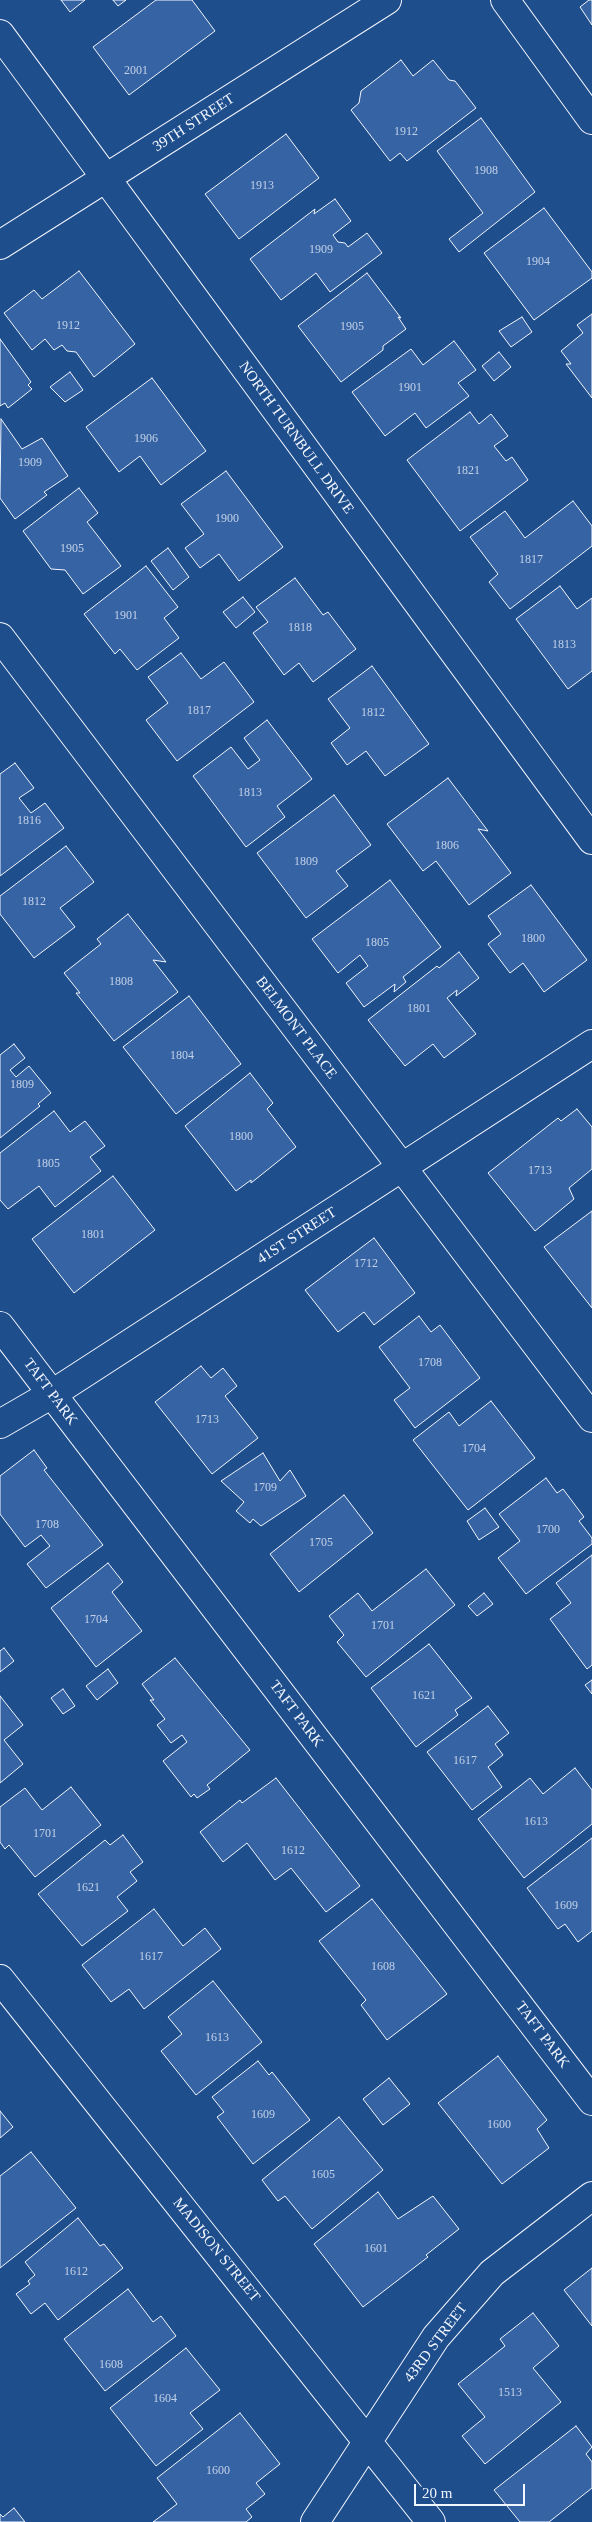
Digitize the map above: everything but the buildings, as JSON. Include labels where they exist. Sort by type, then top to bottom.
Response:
[{"type":"street","name":"39TH STREET","points":[[0,245],[106,180],[387,0]]},
{"type":"street","points":[[505,0],[592,120]]},
{"type":"street","name":"NORTH TURNBULL DRIVE","points":[[0,34],[592,840]]},
{"type":"street","name":"BELMONT PLACE","points":[[0,637],[592,1418]]},
{"type":"street","name":"41ST STREET","points":[[0,1424],[52,1394],[592,1044]]},
{"type":"street","name":"TAFT PARK","points":[[0,1326],[592,2101]]},
{"type":"street","name":"MADISON STREET","points":[[0,1979],[431,2522]]},
{"type":"street","name":"43RD STREET","points":[[315,2522],[367,2439],[436,2337],[492,2273],[592,2196]]}]
